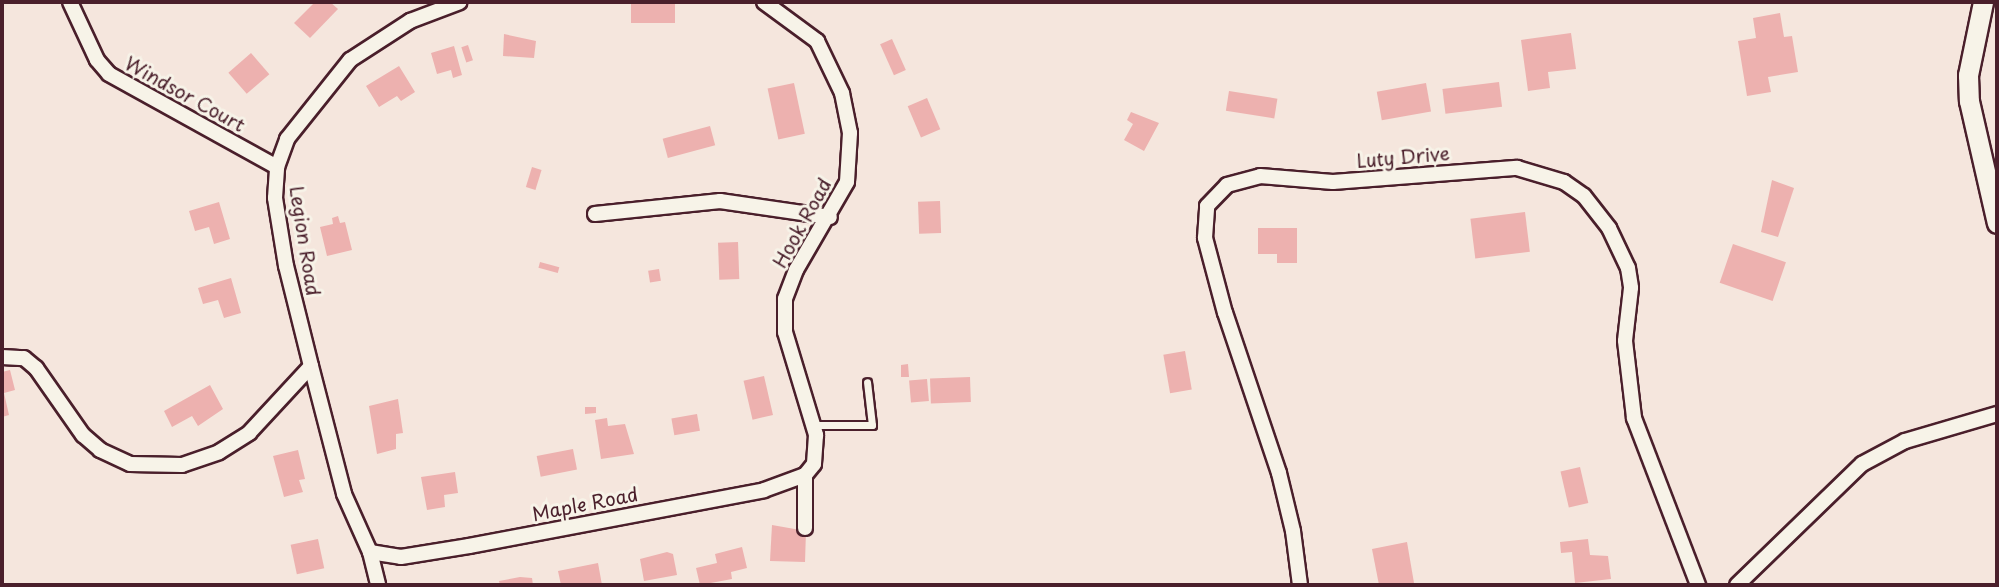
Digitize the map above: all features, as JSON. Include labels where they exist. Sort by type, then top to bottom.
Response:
[{"type":"street","name":"Windsor Court","points":[[70,2],[109,74],[277,167]]},
{"type":"street","name":"Legion Road","points":[[378,585],[370,552],[344,494],[286,266],[275,198],[277,167],[287,139],[350,60],[410,20],[460,2]]},
{"type":"street","name":"Hook Road","points":[[764,2],[817,41],[842,93],[852,156],[847,182],[830,216],[796,270],[785,299],[785,332],[813,425],[817,451],[805,475],[805,528]]},
{"type":"street","points":[[1983,2],[1968,75],[1969,101],[1997,223]]},
{"type":"street","name":"Luty Drive","points":[[1300,585],[1293,531],[1279,473],[1224,313],[1205,238],[1207,206],[1227,185],[1260,176],[1333,182],[1517,168],[1564,182],[1584,196],[1609,228],[1628,268],[1631,288],[1625,341],[1634,418],[1698,585]]},
{"type":"street","points":[[595,214],[720,201],[830,216]]},
{"type":"street","points":[[2,357],[24,358],[36,368],[68,418],[100,450],[130,464],[167,468],[219,452],[249,433],[312,366]]},
{"type":"street","points":[[1737,585],[1862,464],[1905,441],[1997,414]]},
{"type":"street","name":"Maple Road","points":[[370,552],[401,557],[469,546],[764,489],[805,475]]},
{"type":"lane","points":[[813,425],[872,425],[867,382]]},
{"type":"building","points":[[315,2],[330,2],[338,9],[310,38],[294,23]]},
{"type":"building","points":[[631,2],[675,2],[675,23],[631,23]]},
{"type":"building","points":[[1780,13],[1784,37],[1792,36],[1798,72],[1768,77],[1771,92],[1747,96],[1738,41],[1756,38],[1753,18]]},
{"type":"building","points":[[1571,33],[1576,69],[1548,72],[1550,88],[1528,91],[1521,40]]},
{"type":"building","points":[[504,34],[536,41],[534,58],[503,56]]},
{"type":"building","points":[[892,39],[906,70],[894,75],[880,44]]},
{"type":"building","points":[[468,45],[473,60],[466,62],[461,47]]},
{"type":"building","points":[[454,46],[462,75],[453,78],[451,70],[437,74],[431,53]]},
{"type":"building","points":[[251,53],[269,74],[247,94],[228,73]]},
{"type":"building","points":[[399,66],[415,92],[401,101],[397,96],[379,107],[366,86]]},
{"type":"building","points":[[1499,82],[1502,107],[1445,114],[1442,89]]},
{"type":"building","points":[[794,83],[805,134],[778,139],[768,89]]},
{"type":"building","points":[[1426,83],[1431,112],[1382,120],[1377,92]]},
{"type":"building","points":[[1229,91],[1277,99],[1274,118],[1226,111]]},
{"type":"building","points":[[927,98],[940,129],[921,138],[908,106]]},
{"type":"building","points":[[1131,112],[1159,123],[1144,151],[1124,140],[1133,124],[1127,120]]},
{"type":"building","points":[[710,126],[715,145],[668,158],[663,139]]},
{"type":"building","points":[[532,167],[542,170],[535,190],[526,187]]},
{"type":"building","points":[[1772,180],[1794,188],[1778,237],[1761,232]]},
{"type":"building","points":[[940,201],[941,233],[919,234],[918,202]]},
{"type":"building","points":[[219,202],[230,239],[214,244],[209,227],[195,231],[189,211]]},
{"type":"building","points":[[1525,212],[1530,252],[1475,258],[1470,219]]},
{"type":"building","points":[[338,216],[340,223],[345,222],[352,250],[327,256],[320,227],[333,224],[332,218]]},
{"type":"building","points":[[1258,228],[1297,228],[1297,263],[1277,263],[1277,254],[1258,254]]},
{"type":"building","points":[[738,242],[739,279],[719,280],[718,243]]},
{"type":"building","points":[[1733,244],[1786,262],[1773,301],[1720,283]]},
{"type":"building","points":[[540,262],[559,267],[558,273],[538,268]]},
{"type":"building","points":[[659,269],[661,281],[650,283],[648,271]]},
{"type":"building","points":[[231,278],[241,313],[224,318],[218,300],[203,304],[198,288]]},
{"type":"building","points":[[1185,351],[1192,389],[1170,393],[1163,355]]},
{"type":"building","points":[[908,364],[909,377],[901,377],[901,365]]},
{"type":"building","points":[[10,370],[15,390],[4,393],[9,415],[2,417],[2,372]]},
{"type":"building","points":[[764,376],[773,415],[753,420],[744,381]]},
{"type":"building","points":[[970,377],[971,402],[931,403],[930,378]]},
{"type":"building","points":[[927,379],[929,401],[911,402],[909,381]]},
{"type":"building","points":[[210,385],[223,409],[198,426],[192,416],[172,427],[164,411]]},
{"type":"building","points":[[398,399],[403,433],[396,434],[396,449],[377,454],[369,406]]},
{"type":"building","points":[[585,407],[596,407],[596,413],[585,414]]},
{"type":"building","points":[[697,414],[700,431],[674,435],[671,419]]},
{"type":"building","points":[[607,418],[608,426],[625,424],[634,454],[601,459],[595,420]]},
{"type":"building","points":[[573,449],[577,470],[541,477],[537,456]]},
{"type":"building","points":[[298,450],[305,479],[299,480],[303,492],[284,497],[273,456]]},
{"type":"building","points":[[1580,467],[1588,503],[1569,508],[1561,471]]},
{"type":"building","points":[[455,472],[458,493],[444,495],[445,507],[427,510],[421,477]]},
{"type":"building","points":[[772,525],[806,531],[805,562],[770,561]]},
{"type":"building","points":[[318,539],[324,568],[297,574],[291,545]]},
{"type":"building","points":[[1588,539],[1590,555],[1608,556],[1611,579],[1575,583],[1572,552],[1561,553],[1560,542]]},
{"type":"building","points":[[1407,542],[1414,583],[1379,585],[1372,549]]},
{"type":"building","points":[[742,547],[747,568],[731,572],[732,579],[700,585],[696,568],[717,563],[715,554]]},
{"type":"building","points":[[667,552],[673,554],[677,575],[644,581],[640,559]]},
{"type":"building","points":[[598,563],[602,585],[561,585],[558,571]]},
{"type":"building","points":[[532,578],[533,585],[500,585],[499,581]]}]
